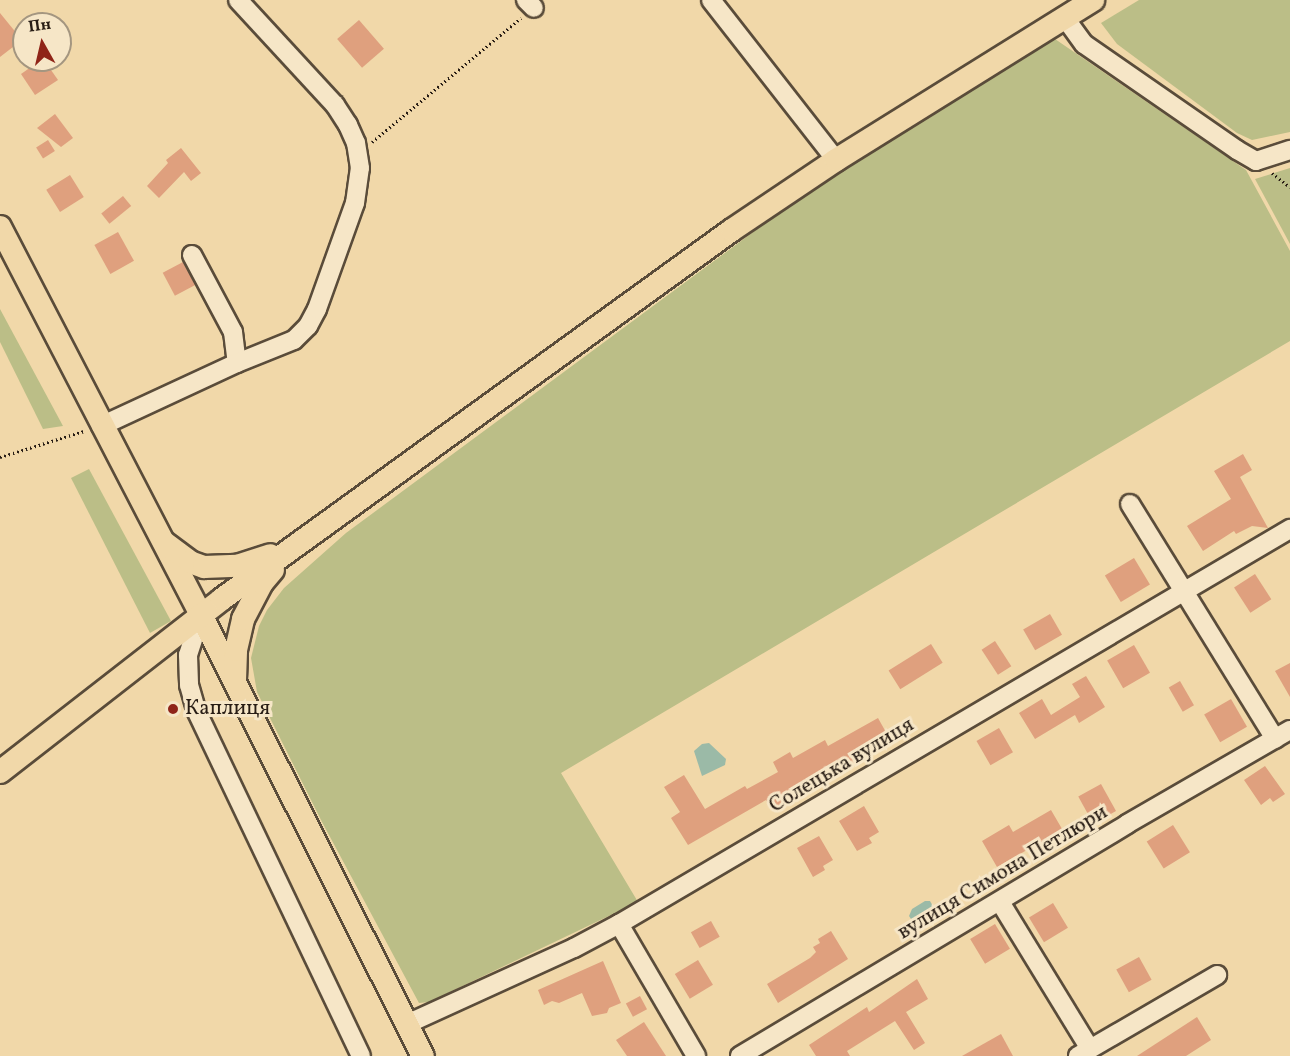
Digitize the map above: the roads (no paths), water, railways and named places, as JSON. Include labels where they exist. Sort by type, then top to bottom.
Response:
[{"type":"main road","points":[[0,772],[201,615],[693,258],[836,160],[1094,0]]},
{"type":"main road","points":[[0,227],[101,426],[201,615],[423,1056]]},
{"type":"main road","points":[[159,537],[190,562],[212,567],[252,562],[294,547]]},
{"type":"main road","points":[[236,684],[236,650],[243,619],[262,583],[294,547]]},
{"type":"street","points":[[101,426],[237,363],[294,340],[308,326],[317,309],[355,202],[360,168],[358,153],[348,125],[335,105],[238,0]]},
{"type":"street","points":[[711,0],[836,160]]},
{"type":"street","points":[[1065,18],[1084,44],[1237,150],[1256,161],[1290,150]]},
{"type":"street","points":[[192,255],[233,332],[237,363]]},
{"type":"street","points":[[1130,504],[1182,592],[1282,734]]},
{"type":"street","name":"Солецька вулиця","points":[[407,1024],[574,948],[618,924],[1290,529]]},
{"type":"street","points":[[201,615],[188,655],[189,685],[196,710],[361,1056]]},
{"type":"street","name":"вулиця Симона Петлюри","points":[[740,1056],[1282,734]]},
{"type":"street","points":[[1000,902],[1084,1052],[1217,975]]},
{"type":"street","points":[[618,924],[696,1056]]},
{"type":"place","name":"Каплиця","points":[[173,709]]}]
